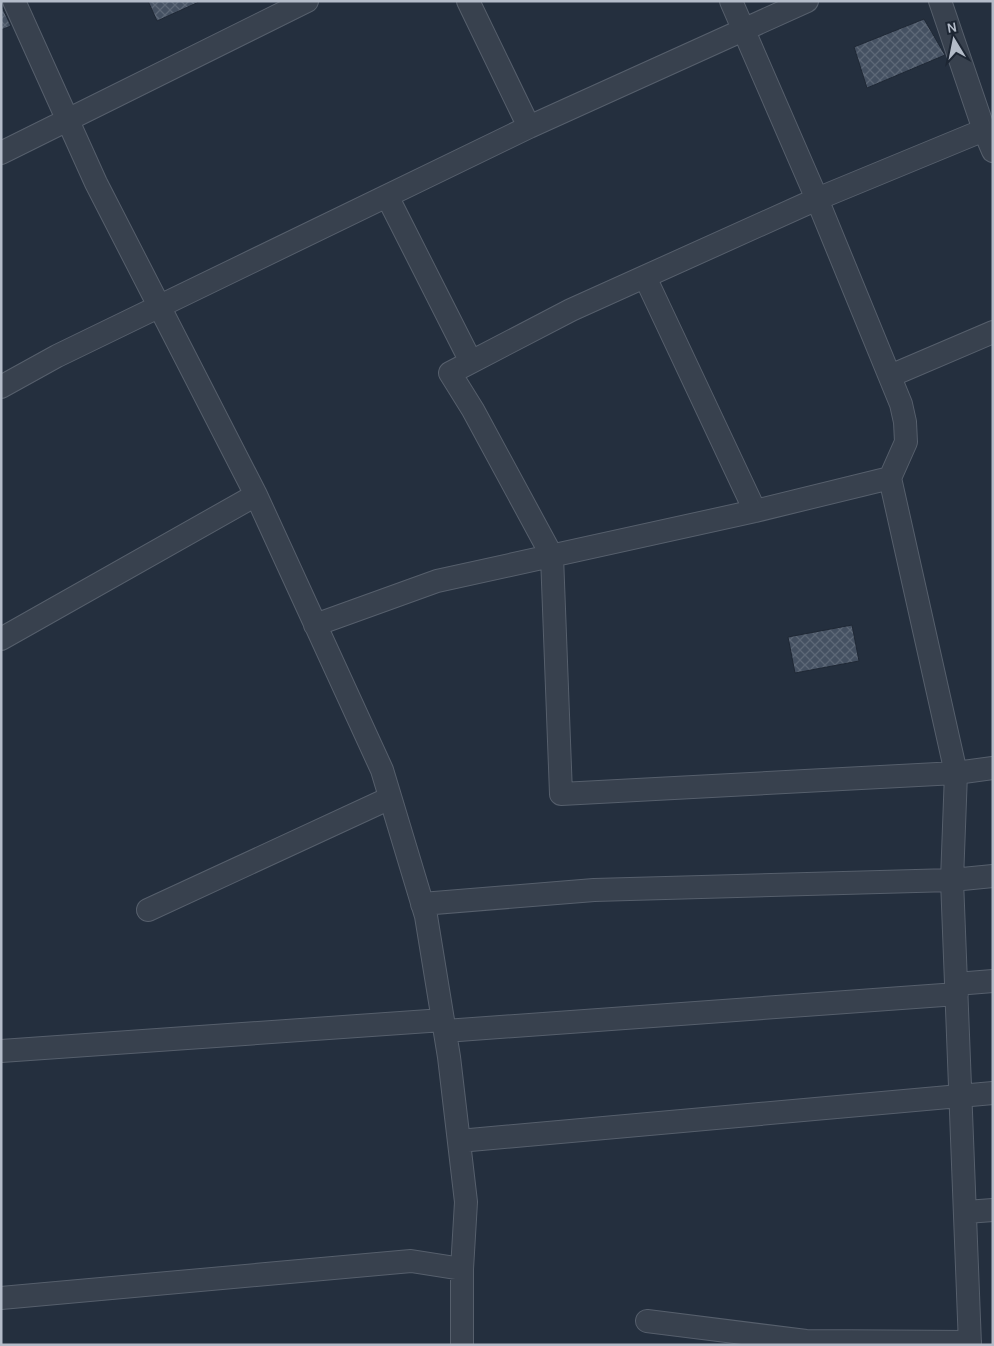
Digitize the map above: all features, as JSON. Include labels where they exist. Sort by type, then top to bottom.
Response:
[{"type":"street","points":[[14,1],[96,183],[256,495],[382,770],[426,916],[444,1025],[466,1202],[462,1269],[462,1345]]},
{"type":"street","points":[[1,153],[307,1]]},
{"type":"street","points":[[468,1],[529,128]]},
{"type":"street","points":[[647,1321],[806,1341],[970,1344],[952,880],[956,773],[890,478],[906,442],[905,422],[901,404],[890,376],[817,199],[731,1]]},
{"type":"street","points":[[1,387],[57,356],[529,128],[807,1]]},
{"type":"street","points":[[940,1],[993,151]]},
{"type":"street","points":[[984,130],[817,199],[645,276],[571,310],[450,373],[473,410],[552,556],[561,794],[956,773],[993,768]]},
{"type":"street","points":[[388,196],[470,362]]},
{"type":"street","points":[[645,276],[755,511]]},
{"type":"street","points":[[890,376],[993,332]]},
{"type":"street","points":[[315,625],[437,581],[755,511],[890,478]]},
{"type":"street","points":[[1,639],[256,495]]},
{"type":"street","points":[[148,910],[390,798]]},
{"type":"street","points":[[422,904],[594,890],[952,880],[993,876]]},
{"type":"street","points":[[1,1051],[444,1025],[957,989],[993,981]]},
{"type":"street","points":[[459,1142],[993,1093]]},
{"type":"street","points":[[966,1212],[993,1210]]},
{"type":"street","points":[[1,1298],[411,1262],[462,1269]]},
{"type":"building","points":[[148,1],[201,1],[157,21]]},
{"type":"building","points":[[1,5],[11,26],[1,30]]},
{"type":"building","points":[[924,19],[945,55],[867,88],[854,47]]},
{"type":"building","points":[[852,625],[859,661],[795,673],[788,637]]}]
